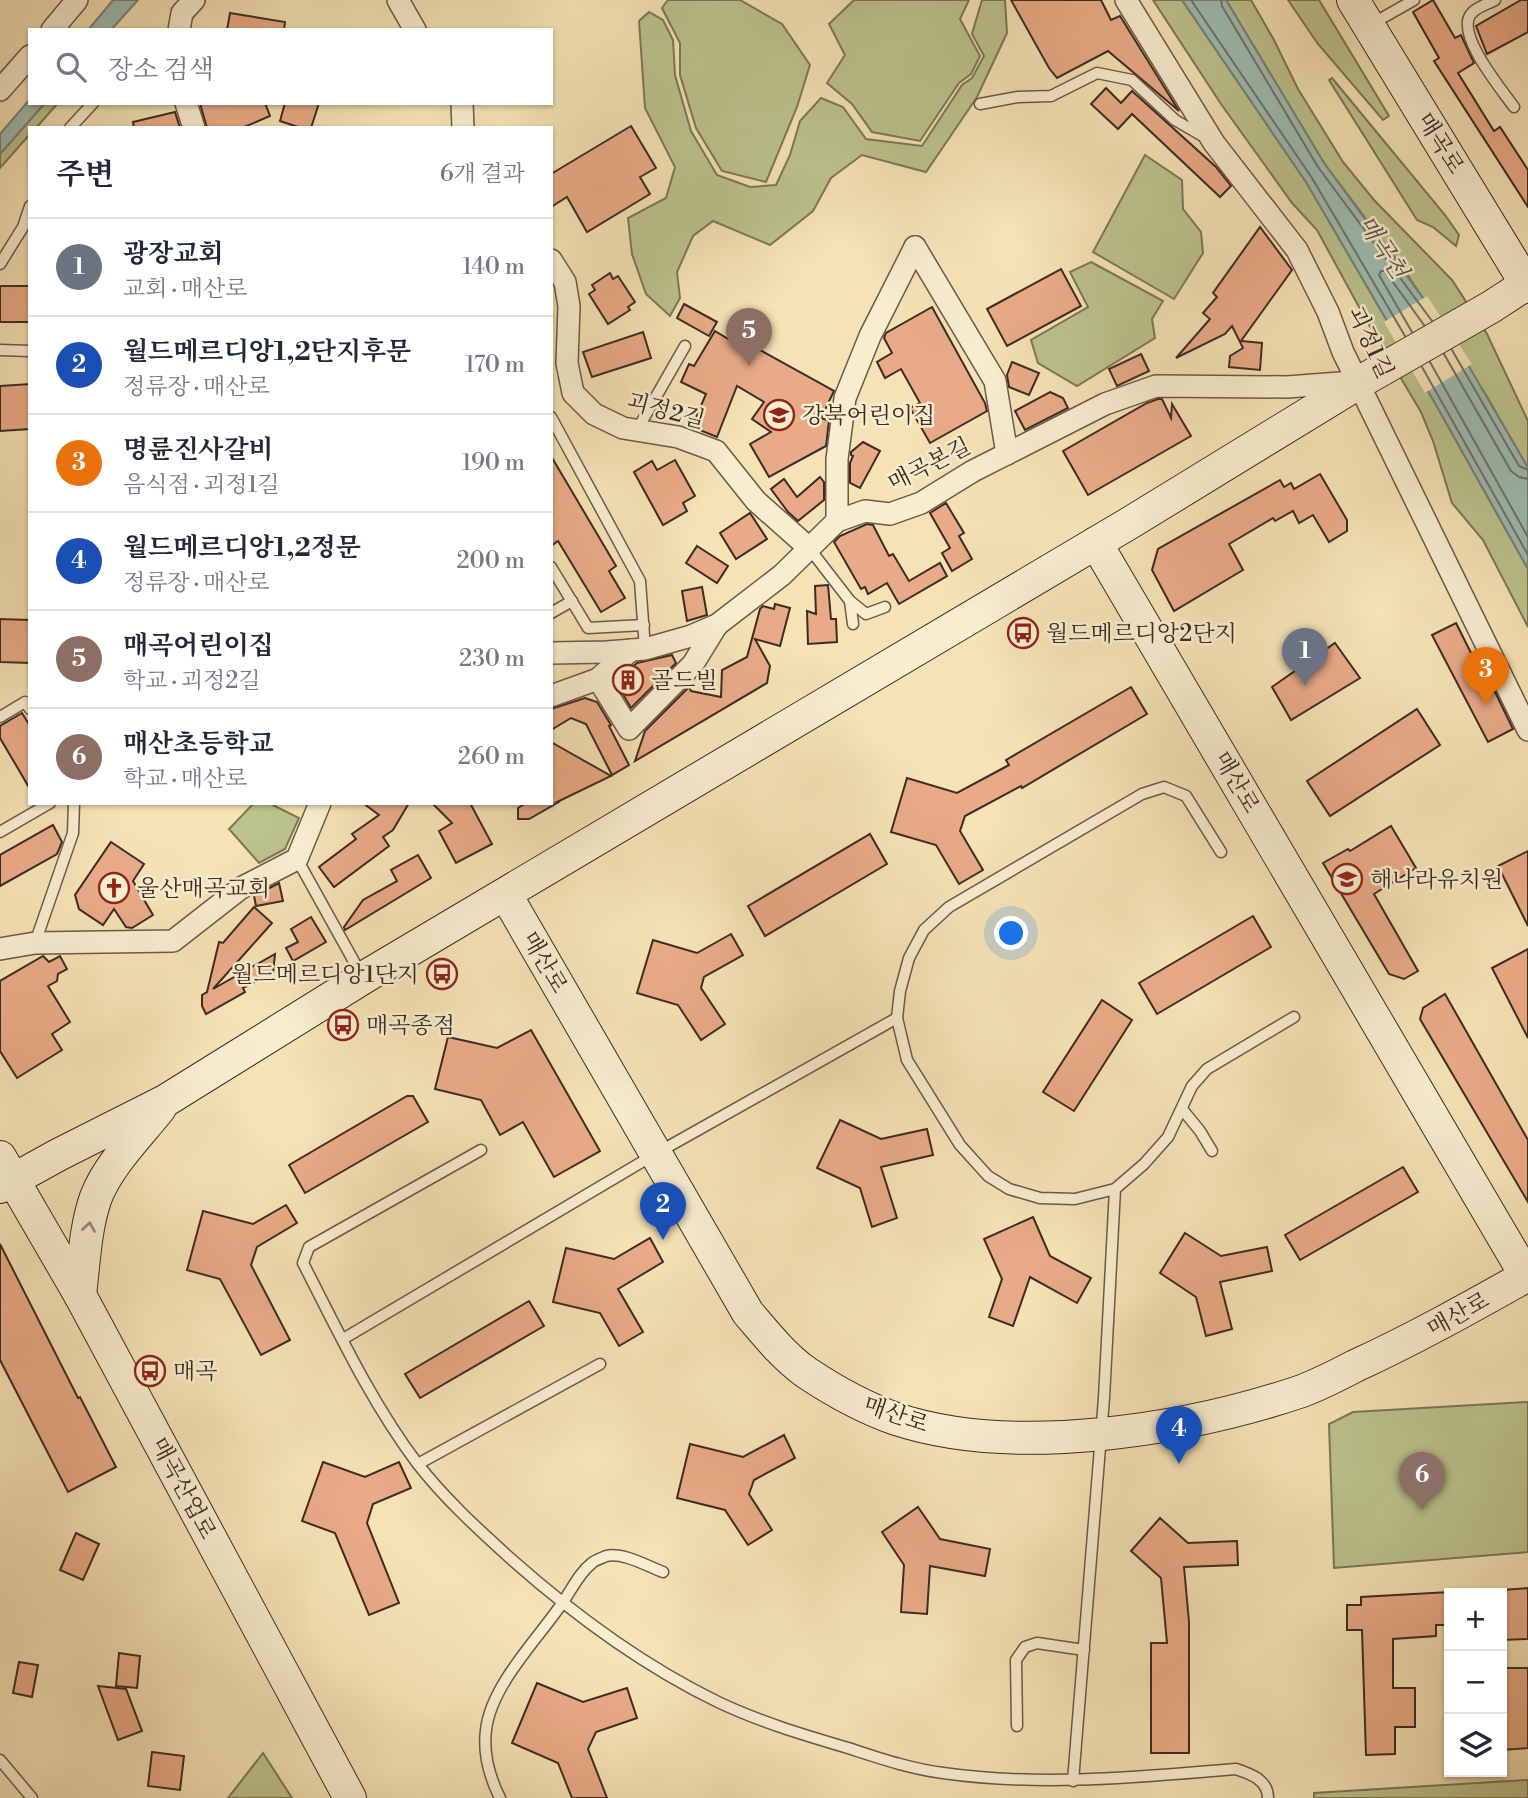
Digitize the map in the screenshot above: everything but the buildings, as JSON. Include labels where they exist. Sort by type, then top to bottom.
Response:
[{"type":"street","points":[[54,28],[77,0]]},
{"type":"street","points":[[398,0],[414,28]]},
{"type":"street","name":"괴정1길","points":[[1126,0],[1214,143],[1297,250],[1328,312],[1343,352],[1528,730]]},
{"type":"street","name":"매곡로","points":[[1360,13],[1528,285]]},
{"type":"street","points":[[0,90],[28,58]]},
{"type":"street","points":[[187,105],[193,126]]},
{"type":"street","points":[[462,105],[463,126]]},
{"type":"street","points":[[837,522],[837,459],[845,398],[870,336],[915,247],[996,381],[1007,454]]},
{"type":"street","name":"괴정2길","points":[[553,263],[565,282],[569,306],[567,363],[573,393],[594,414],[623,428],[678,437],[716,452],[756,501],[809,548]]},
{"type":"street","points":[[4,1175],[165,1101],[363,978],[1096,543],[1360,382],[1528,285]]},
{"type":"street","name":"매곡본길","points":[[553,653],[638,649],[691,636],[717,625],[782,575],[837,522],[864,511],[890,513],[921,503],[973,471],[1105,404],[1156,386],[1287,387],[1360,382]]},
{"type":"street","name":"매산로","points":[[506,895],[748,1313],[776,1346],[806,1372],[845,1396],[896,1419],[947,1431],[1030,1437],[1101,1434],[1152,1428],[1222,1414],[1304,1390],[1401,1345],[1527,1277],[1096,543]]},
{"type":"street","points":[[598,679],[629,729],[693,664],[717,625]]},
{"type":"street","points":[[553,695],[598,679],[638,649]]},
{"type":"street","points":[[0,949],[35,943],[173,941],[241,888],[297,859],[319,805]]},
{"type":"street","points":[[80,1295],[90,1219],[97,1195],[113,1167],[165,1101]]},
{"type":"street","name":"매곡산업로","points":[[4,1175],[80,1295],[351,1798]]},
{"type":"lane","points":[[1360,13],[1415,0]]},
{"type":"lane","points":[[1495,0],[1472,12],[1467,20],[1468,31],[1478,55],[1514,107]]},
{"type":"lane","points":[[168,28],[185,14]]},
{"type":"lane","points":[[980,104],[1018,97],[1051,96],[1097,74],[1132,80],[1175,120],[1214,143]]},
{"type":"lane","points":[[72,126],[91,105]]},
{"type":"lane","points":[[0,264],[23,228],[28,212]]},
{"type":"lane","points":[[637,430],[685,346]]},
{"type":"lane","points":[[0,350],[28,351]]},
{"type":"lane","points":[[553,421],[640,581],[643,625],[638,649]]},
{"type":"lane","points":[[809,548],[849,601],[866,614],[885,607]]},
{"type":"lane","points":[[553,570],[588,628],[643,625]]},
{"type":"lane","points":[[553,612],[572,601]]},
{"type":"lane","points":[[849,601],[853,624]]},
{"type":"lane","points":[[0,717],[25,702],[28,706]]},
{"type":"lane","points":[[1221,852],[1186,796],[1164,787],[1142,794],[949,907],[924,930],[909,958],[900,991],[897,1018],[907,1059],[960,1145],[988,1176],[1009,1189],[1040,1198],[1075,1199],[1115,1189],[1144,1164],[1168,1137],[1192,1086],[1207,1069],[1294,1017]]},
{"type":"lane","points":[[0,832],[47,805]]},
{"type":"lane","points":[[35,943],[73,833],[74,805]]},
{"type":"lane","points":[[297,859],[363,978]]},
{"type":"lane","points":[[343,1339],[657,1153],[897,1018]]},
{"type":"lane","points":[[1182,1109],[1212,1151]]},
{"type":"lane","points":[[481,1150],[309,1247],[303,1263],[386,1416],[418,1464],[474,1526],[563,1602],[628,1650],[720,1703],[789,1730],[891,1762],[940,1773],[995,1779],[1073,1781],[1236,1769],[1256,1776],[1268,1790],[1268,1798]]},
{"type":"lane","points":[[1073,1781],[1101,1434],[1115,1189]]},
{"type":"lane","points":[[418,1464],[600,1364]]},
{"type":"lane","points":[[500,1798],[486,1757],[486,1730],[493,1703],[578,1578],[593,1562],[609,1555],[628,1558],[663,1572]]},
{"type":"lane","points":[[1017,1726],[1016,1660],[1025,1647],[1037,1643],[1084,1650]]},
{"type":"lane","points":[[0,1760],[32,1798]]},
{"type":"green space","points":[[668,0],[740,0],[782,24],[810,65],[797,107],[766,182],[722,171],[696,128],[680,75],[680,43],[662,8]]},
{"type":"green space","points":[[854,0],[969,0],[960,19],[980,56],[971,74],[959,83],[920,141],[872,132],[852,104],[827,83],[845,55],[829,24]]},
{"type":"green space","points":[[982,0],[1005,0],[1007,33],[977,97],[926,172],[862,155],[831,178],[813,211],[770,245],[713,221],[693,236],[677,272],[680,298],[670,316],[646,294],[632,254],[628,218],[666,198],[675,167],[645,108],[639,21],[649,12],[663,20],[673,40],[675,75],[691,131],[717,175],[750,187],[776,185],[790,155],[800,121],[821,98],[843,107],[866,139],[922,146],[962,85],[972,78],[984,56],[972,34]]},
{"type":"green space","points":[[1153,0],[1182,0],[1306,182],[1528,569],[1528,627],[1483,540],[1452,503],[1421,412],[1317,230],[1292,203],[1221,104]]},
{"type":"green space","points":[[1226,0],[1251,0],[1298,89],[1343,162],[1374,200],[1452,280],[1487,334],[1528,421],[1528,468],[1486,395],[1405,271],[1324,163]]},
{"type":"green space","points":[[1288,0],[1319,0],[1389,116],[1383,120],[1318,44]]},
{"type":"green space","points":[[1332,78],[1445,215],[1459,235],[1456,246],[1433,227],[1417,220],[1329,80]]},
{"type":"green space","points":[[43,105],[56,105],[38,126],[28,126],[28,136],[0,168],[0,154]]},
{"type":"green space","points":[[1145,155],[1182,180],[1183,209],[1201,232],[1203,253],[1174,299],[1093,252]]},
{"type":"green space","points":[[1091,262],[1163,301],[1152,319],[1155,338],[1077,386],[1038,363],[1031,340],[1088,307],[1070,272]]},
{"type":"green space","points":[[252,805],[273,805],[299,818],[285,849],[259,863],[229,829]]},
{"type":"green space","points":[[1528,1402],[1528,1552],[1334,1568],[1329,1424],[1353,1412]]},
{"type":"green space","points":[[263,1753],[292,1798],[228,1798]]},
{"type":"green space","points":[[1528,1780],[1528,1798],[1314,1798],[1314,1793]]},
{"type":"water","points":[[113,0],[138,0],[113,28],[90,28]]},
{"type":"water","name":"매곡천","points":[[1182,0],[1226,0],[1324,163],[1453,339],[1528,468],[1528,569],[1306,182]]},
{"type":"water","points":[[28,101],[28,105],[43,105],[0,154],[0,134]]},
{"type":"pier","points":[[1427,296],[1472,364],[1425,393],[1384,322]]},
{"type":"place","name":"매곡어린이집","points":[[749,366]]},
{"type":"place","name":"강북어린이집","points":[[779,415]]},
{"type":"place","name":"월드메르디앙2단지","points":[[1023,633]]},
{"type":"place","name":"골드빌","points":[[628,680]]},
{"type":"place","name":"광장교회","points":[[1305,686]]},
{"type":"place","name":"명륜진사갈비","points":[[1486,705]]},
{"type":"place","name":"해나라유치원","points":[[1347,879]]},
{"type":"place","name":"울산매곡교회","points":[[114,888]]},
{"type":"place","name":"월드메르디앙1단지","points":[[442,974]]},
{"type":"place","name":"매곡종점","points":[[343,1025]]},
{"type":"place","name":"월드메르디앙1,2단지후문","points":[[663,1240]]},
{"type":"place","name":"매곡","points":[[150,1371]]},
{"type":"place","name":"월드메르디앙1,2정문","points":[[1179,1464]]},
{"type":"place","name":"매산초등학교","points":[[1422,1510]]}]
